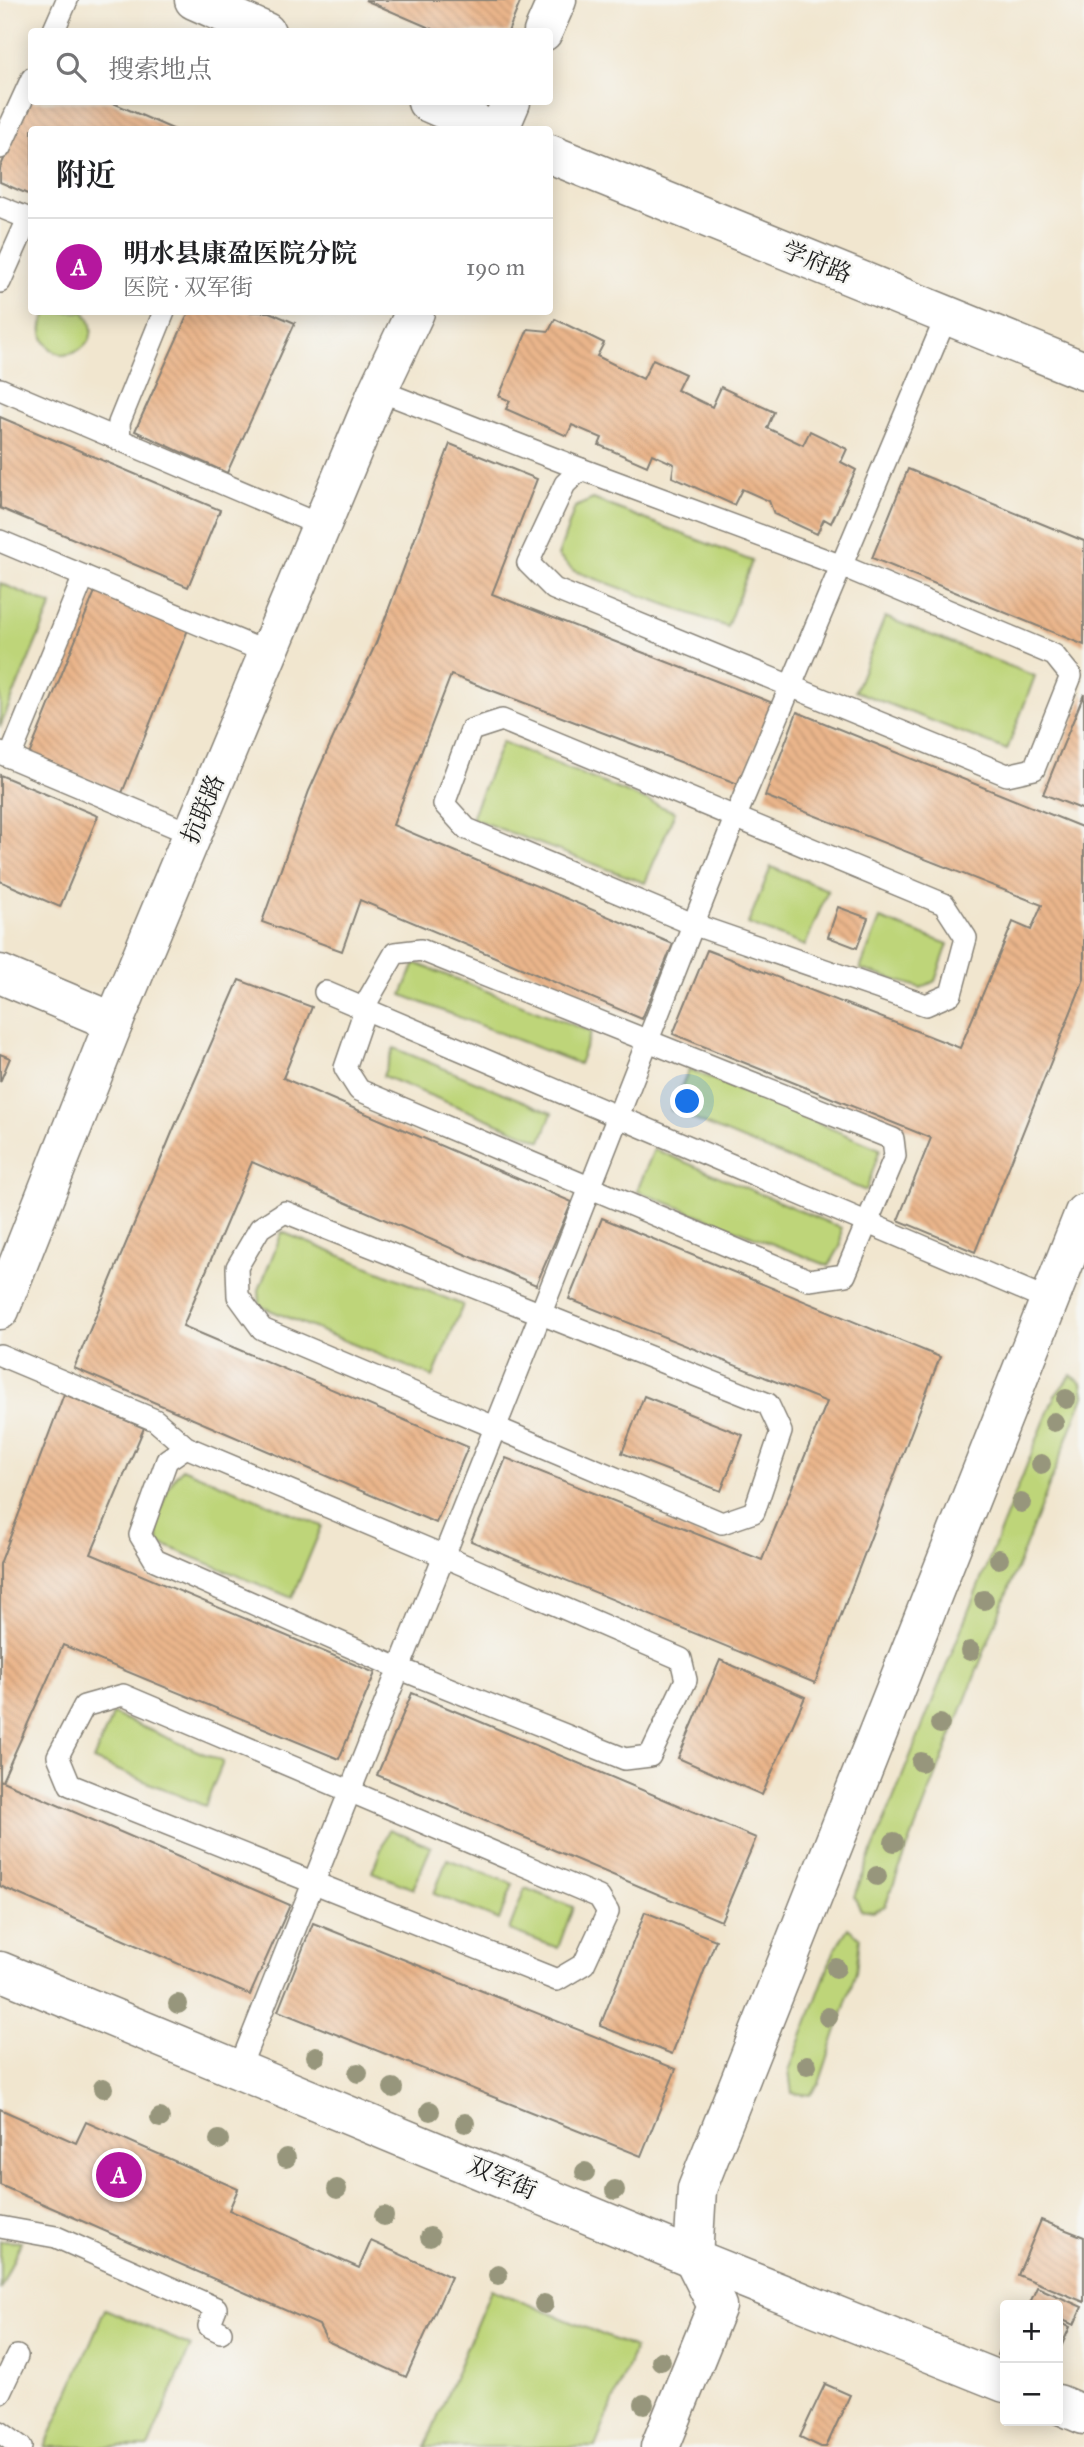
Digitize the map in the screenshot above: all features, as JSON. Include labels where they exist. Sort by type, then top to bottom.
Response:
[{"type":"street","points":[[194,0],[257,28]]},
{"type":"street","points":[[545,28],[557,0]]},
{"type":"street","points":[[434,105],[482,126]]},
{"type":"street","points":[[501,126],[510,105]]},
{"type":"street","name":"学府路","points":[[553,154],[1084,371]]},
{"type":"street","name":"抗联路","points":[[0,1310],[114,1021],[378,390],[414,315]]},
{"type":"street","points":[[0,974],[114,1021]]},
{"type":"street","points":[[660,2447],[717,2306],[693,2258],[697,2189],[1084,1213]]},
{"type":"street","name":"双军街","points":[[0,1971],[693,2258],[1000,2381]]},
{"type":"street","points":[[1063,2406],[1084,2414]]},
{"type":"lane","points":[[55,28],[67,0]]},
{"type":"lane","points":[[0,148],[28,87]]},
{"type":"lane","points":[[0,207],[28,219]]},
{"type":"lane","points":[[0,282],[28,224]]},
{"type":"lane","points":[[120,440],[119,423],[163,315]]},
{"type":"lane","points":[[239,2069],[619,1117],[735,818],[947,315]]},
{"type":"lane","points":[[0,389],[321,526]]},
{"type":"lane","points":[[378,390],[842,566],[1054,654],[1071,676],[1034,769],[1007,775],[554,589],[528,563],[565,484],[581,468]]},
{"type":"lane","points":[[0,541],[268,653]]},
{"type":"lane","points":[[84,576],[5,755],[192,834]]},
{"type":"lane","points":[[502,720],[735,818],[944,904],[966,938],[951,994],[926,1005],[695,925],[467,829],[443,804],[471,730],[502,720]]},
{"type":"lane","points":[[421,950],[893,1139],[895,1156],[845,1275],[809,1280],[359,1090],[345,1068],[365,1009],[395,953],[421,950]]},
{"type":"lane","points":[[325,992],[1049,1300]]},
{"type":"lane","points":[[285,1212],[541,1313],[768,1404],[781,1432],[754,1511],[722,1523],[262,1329],[238,1296],[237,1267],[260,1228],[285,1212]]},
{"type":"lane","points":[[0,1355],[155,1420],[186,1447],[681,1659],[686,1680],[650,1756],[625,1759],[398,1668],[155,1560],[140,1535],[167,1460],[186,1447]]},
{"type":"lane","points":[[123,1695],[350,1790],[599,1897],[608,1912],[584,1964],[557,1980],[313,1884],[70,1785],[58,1756],[84,1706],[123,1695]]},
{"type":"lane","points":[[0,2227],[56,2237],[80,2258],[216,2308],[209,2326],[221,2332]]},
{"type":"lane","points":[[0,2392],[17,2356]]},
{"type":"lane","points":[[0,2432],[21,2447]]},
{"type":"green space","points":[[47,315],[86,315],[91,327],[89,341],[71,354],[62,355],[55,352],[45,343],[43,337],[42,324]]},
{"type":"green space","points":[[593,499],[752,561],[727,627],[574,571],[558,556],[575,507]]},
{"type":"green space","points":[[0,583],[52,605],[0,727]]},
{"type":"green space","points":[[885,617],[1035,676],[1007,750],[855,691]]},
{"type":"green space","points":[[502,742],[675,812],[645,883],[471,818]]},
{"type":"green space","points":[[771,867],[828,890],[805,946],[748,924]]},
{"type":"green space","points":[[880,919],[948,944],[935,981],[921,988],[860,969]]},
{"type":"green space","points":[[415,963],[591,1032],[579,1064],[402,995]]},
{"type":"green space","points":[[394,1048],[552,1113],[541,1141],[383,1076]]},
{"type":"green space","points":[[689,1069],[880,1149],[866,1191],[671,1110]]},
{"type":"green space","points":[[654,1149],[841,1228],[841,1245],[829,1266],[637,1191]]},
{"type":"green space","points":[[282,1232],[463,1305],[433,1377],[260,1306],[259,1290]]},
{"type":"green space","points":[[1071,1375],[1082,1383],[1084,1396],[885,1906],[873,1912],[861,1910],[854,1897],[1054,1397]]},
{"type":"green space","points":[[182,1468],[322,1526],[292,1598],[159,1543],[158,1524],[162,1504]]},
{"type":"green space","points":[[113,1714],[223,1762],[205,1806],[93,1760]]},
{"type":"green space","points":[[389,1829],[431,1847],[413,1889],[372,1872]]},
{"type":"green space","points":[[447,1859],[513,1884],[499,1920],[434,1894]]},
{"type":"green space","points":[[525,1888],[573,1907],[558,1948],[509,1930]]},
{"type":"green space","points":[[848,1928],[860,1938],[856,1972],[819,2084],[810,2095],[792,2093],[789,2071],[835,1949]]},
{"type":"green space","points":[[0,2241],[21,2242],[0,2290]]},
{"type":"green space","points":[[491,2289],[635,2348],[595,2447],[425,2447]]},
{"type":"green space","points":[[105,2309],[191,2346],[148,2447],[45,2447]]},
{"type":"building","points":[[365,0],[521,0],[510,28],[430,28]]},
{"type":"building","points":[[28,105],[118,105],[166,126],[28,126],[28,194],[0,182],[0,168]]},
{"type":"building","points":[[188,315],[276,315],[295,323],[227,473],[135,431]]},
{"type":"building","points":[[555,319],[604,343],[597,356],[643,379],[653,359],[685,374],[677,390],[712,407],[721,387],[774,412],[767,428],[803,445],[810,431],[847,449],[841,462],[856,470],[831,523],[824,519],[817,534],[774,514],[769,501],[742,489],[734,505],[672,477],[674,464],[652,454],[647,466],[599,445],[602,438],[572,425],[567,436],[506,409],[510,401],[499,396],[528,329],[549,331]]},
{"type":"building","points":[[0,417],[220,510],[188,587],[0,508]]},
{"type":"building","points":[[450,444],[537,479],[492,594],[773,703],[741,785],[451,675],[393,825],[673,944],[642,1019],[360,900],[342,951],[262,922],[309,791],[376,643]]},
{"type":"building","points":[[908,469],[1084,541],[1084,645],[872,558]]},
{"type":"building","points":[[96,589],[189,627],[122,793],[29,755]]},
{"type":"building","points":[[1084,694],[1084,810],[1043,794]]},
{"type":"building","points":[[797,712],[1084,828],[1084,979],[975,1252],[898,1220],[931,1138],[673,1034],[707,950],[960,1048],[1013,922],[1031,930],[1042,905],[765,796]]},
{"type":"building","points":[[0,775],[98,816],[60,907],[0,881]]},
{"type":"building","points":[[838,907],[868,918],[857,948],[828,937]]},
{"type":"building","points":[[239,980],[312,1007],[283,1078],[572,1202],[536,1285],[252,1162],[183,1326],[468,1447],[436,1523],[74,1368]]},
{"type":"building","points":[[0,1054],[10,1058],[0,1082]]},
{"type":"building","points":[[602,1218],[940,1357],[815,1683],[471,1541],[506,1458],[762,1560],[827,1402],[569,1299]]},
{"type":"building","points":[[64,1394],[144,1428],[91,1554],[375,1673],[339,1759],[63,1645],[2,1781],[290,1905],[250,1995],[0,1886],[0,1564]]},
{"type":"building","points":[[644,1396],[743,1435],[721,1491],[622,1453]]},
{"type":"building","points":[[720,1660],[805,1697],[762,1795],[678,1758]]},
{"type":"building","points":[[412,1693],[756,1838],[721,1921],[377,1775]]},
{"type":"building","points":[[645,1912],[716,1940],[672,2054],[600,2026]]},
{"type":"building","points":[[313,1923],[676,2069],[641,2156],[278,2011]]},
{"type":"building","points":[[0,2109],[76,2143],[86,2122],[238,2189],[229,2210],[359,2268],[371,2241],[451,2277],[406,2377],[327,2341],[319,2325],[0,2185]]},
{"type":"building","points":[[1041,2220],[1084,2237],[1084,2302],[1018,2275]]},
{"type":"building","points":[[1037,2287],[1082,2307],[1074,2325],[1063,2320],[1063,2300],[1031,2300]]},
{"type":"building","points":[[1063,2324],[1070,2327],[1063,2343]]},
{"type":"building","points":[[825,2384],[850,2395],[826,2447],[821,2447],[800,2437]]},
{"type":"place","name":"明水县康盈医院分院","points":[[119,2175]]}]
